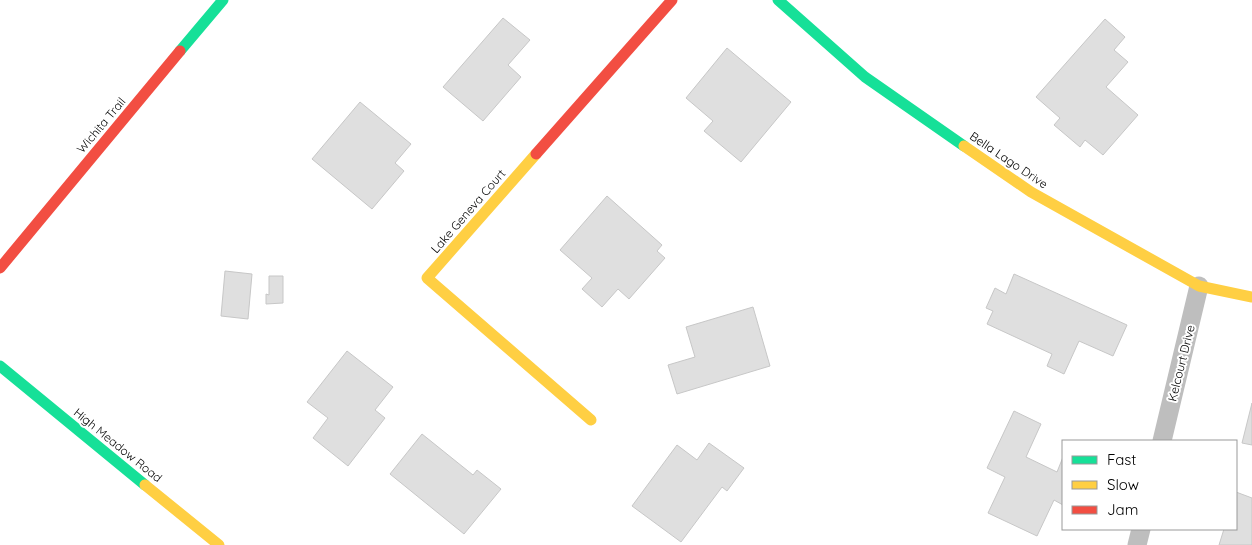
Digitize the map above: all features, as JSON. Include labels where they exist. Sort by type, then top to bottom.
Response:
[{"type":"street","name":"Wichita Trail","points":[[0,268],[223,0]]},
{"type":"street","name":"Lake Geneva Court","points":[[590,420],[427,278],[672,0]]},
{"type":"street","name":"Bella Lago Drive","points":[[778,0],[865,77],[1031,192],[1200,286],[1252,297]]},
{"type":"street","name":"Kelcourt Drive","points":[[1162,440],[1200,286]]},
{"type":"street","name":"High Meadow Road","points":[[0,366],[219,545]]},
{"type":"street","points":[[1137,545],[1141,530]]},
{"type":"building","points":[[503,18],[530,40],[508,65],[521,77],[483,121],[443,87]]},
{"type":"building","points":[[1105,19],[1125,37],[1114,50],[1128,62],[1106,87],[1138,115],[1103,155],[1085,140],[1080,147],[1054,125],[1060,118],[1036,97]]},
{"type":"building","points":[[727,48],[791,102],[741,162],[704,131],[713,121],[686,98]]},
{"type":"building","points":[[360,102],[411,144],[395,163],[404,171],[372,209],[312,159]]},
{"type":"building","points":[[607,196],[662,245],[657,251],[665,258],[629,299],[618,289],[602,307],[582,289],[592,278],[560,250]]},
{"type":"building","points":[[225,271],[252,274],[248,319],[221,316]]},
{"type":"building","points":[[1014,274],[1127,325],[1113,356],[1079,341],[1064,374],[1047,366],[1052,354],[987,324],[993,311],[986,308],[995,288],[1006,294]]},
{"type":"building","points":[[269,276],[283,276],[283,303],[266,304],[266,294],[269,295]]},
{"type":"building","points":[[753,307],[770,366],[677,394],[668,365],[695,357],[686,327]]},
{"type":"building","points":[[347,351],[393,387],[375,410],[385,418],[348,466],[313,438],[328,418],[307,402]]},
{"type":"building","points":[[1252,403],[1252,445],[1242,443]]},
{"type":"building","points":[[1014,411],[1041,424],[1026,457],[1057,472],[1062,460],[1062,504],[1054,500],[1037,536],[988,513],[1005,477],[987,468]]},
{"type":"building","points":[[422,434],[473,475],[477,470],[501,489],[464,534],[390,474]]},
{"type":"building","points":[[709,443],[744,468],[727,491],[722,487],[681,542],[632,506],[677,445],[697,460]]},
{"type":"building","points":[[1237,492],[1252,498],[1252,545],[1219,545],[1224,530],[1237,530]]},
{"type":"traffic: fast","points":[[180,51],[223,0]]},
{"type":"traffic: fast","points":[[778,0],[865,77],[964,146]]},
{"type":"traffic: fast","points":[[0,366],[145,485]]},
{"type":"traffic: slow","points":[[964,146],[1031,192],[1199,286],[1252,297]]},
{"type":"traffic: slow","points":[[536,154],[427,278],[591,420]]},
{"type":"traffic: slow","points":[[145,485],[219,545]]},
{"type":"traffic: jam","points":[[536,154],[672,0]]},
{"type":"traffic: jam","points":[[0,268],[180,51]]}]
